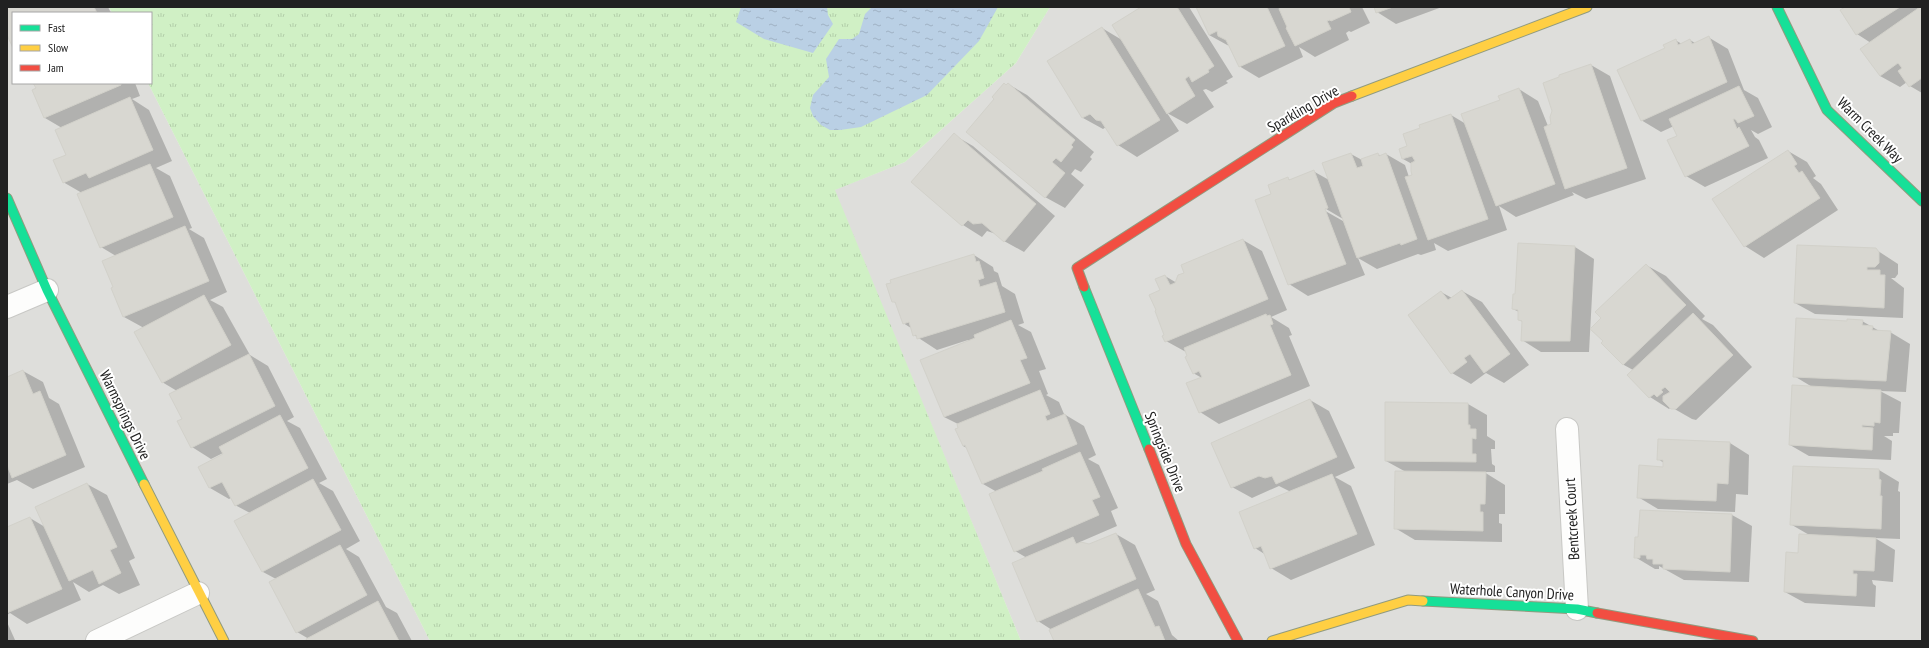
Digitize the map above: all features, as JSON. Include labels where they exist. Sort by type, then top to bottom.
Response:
[{"type":"street","name":"Sparkling Drive","points":[[1077,268],[1334,103],[1587,7]]},
{"type":"street","name":"Warm Creek Way","points":[[1777,7],[1827,110],[1922,201]]},
{"type":"street","name":"Warmsprings Drive","points":[[7,198],[47,290],[198,593],[224,641]]},
{"type":"street","name":"Springside Drive","points":[[1077,268],[1186,544],[1238,641]]},
{"type":"street","points":[[7,307],[47,290]]},
{"type":"street","name":"Bentcreek Court","points":[[1567,428],[1577,609]]},
{"type":"street","points":[[98,641],[198,593]]},
{"type":"street","name":"Waterhole Canyon Drive","points":[[1272,641],[1408,600],[1577,609],[1753,641]]},
{"type":"shaded area","points":[[7,7],[109,7],[112,12],[12,12],[12,84],[149,84],[430,641],[7,641]]},
{"type":"shaded area","points":[[1050,7],[1922,7],[1922,641],[1021,641],[834,190],[905,162],[1016,63]]},
{"type":"green space","points":[[109,7],[1050,7],[1016,63],[905,162],[835,190],[1021,641],[430,641],[149,84],[152,84],[152,12],[112,12]]},
{"type":"water","points":[[741,7],[827,7],[828,15],[833,24],[813,53],[764,39],[736,22]]},
{"type":"water","points":[[872,7],[998,7],[979,41],[927,95],[861,127],[830,130],[821,125],[813,116],[810,108],[813,95],[829,77],[826,59],[839,39],[852,39],[859,34],[865,14]]},
{"type":"building","points":[[7,7],[94,7],[96,12],[12,12],[12,46],[7,35]]},
{"type":"building","points":[[1141,7],[1177,7],[1214,66],[1208,70],[1209,72],[1192,82],[1189,76],[1185,79],[1195,96],[1167,114],[1112,25]]},
{"type":"building","points":[[1196,7],[1267,7],[1285,46],[1239,67],[1226,40],[1218,36],[1217,31],[1209,35]]},
{"type":"building","points":[[1280,7],[1349,7],[1351,12],[1331,21],[1327,21],[1331,29],[1295,46],[1286,28],[1287,27],[1279,9]]},
{"type":"building","points":[[1374,7],[1393,7],[1376,13]]},
{"type":"building","points":[[1845,7],[1900,7],[1856,35],[1840,10]]},
{"type":"building","points":[[1922,7],[1922,78],[1909,87],[1898,71],[1902,68],[1898,63],[1880,76],[1860,49]]},
{"type":"building","points":[[1102,27],[1160,120],[1117,146],[1101,121],[1096,120],[1090,114],[1082,118],[1047,61]]},
{"type":"building","points":[[1709,36],[1727,82],[1641,121],[1617,70],[1665,48],[1663,45],[1676,39],[1678,45],[1690,39],[1692,44]]},
{"type":"building","points":[[1591,64],[1627,168],[1565,189],[1544,127],[1551,124],[1550,117],[1552,111],[1543,83],[1559,77],[1559,75]]},
{"type":"building","points":[[1004,83],[1006,85],[1008,83],[1075,140],[1071,145],[1073,147],[1061,162],[1056,158],[1052,162],[1065,173],[1045,198],[966,132],[994,99],[992,97]]},
{"type":"building","points":[[34,84],[121,84],[44,118],[32,90],[36,88]]},
{"type":"building","points":[[1739,86],[1754,116],[1738,123],[1735,119],[1733,119],[1737,129],[1739,127],[1749,146],[1685,177],[1667,140],[1677,136],[1669,119]]},
{"type":"building","points":[[1519,88],[1555,184],[1496,206],[1461,114],[1500,100],[1498,96]]},
{"type":"building","points":[[130,97],[153,150],[89,178],[86,173],[63,183],[53,160],[66,155],[55,130]]},
{"type":"building","points":[[1451,114],[1488,219],[1428,240],[1405,177],[1412,175],[1411,163],[1415,161],[1412,156],[1402,159],[1399,149],[1407,146],[1403,134],[1420,128],[1419,125]]},
{"type":"building","points":[[954,133],[1036,204],[1004,242],[982,223],[973,224],[968,220],[962,226],[911,182]]},
{"type":"building","points":[[1788,150],[1797,164],[1794,166],[1799,173],[1802,171],[1820,198],[1744,247],[1712,199]]},
{"type":"building","points":[[1351,153],[1357,168],[1363,166],[1361,159],[1378,153],[1379,156],[1386,153],[1417,239],[1401,245],[1400,243],[1357,258],[1322,163]]},
{"type":"building","points":[[150,164],[173,217],[100,248],[77,194]]},
{"type":"building","points":[[1314,170],[1328,208],[1325,209],[1346,264],[1288,285],[1255,200],[1271,194],[1268,185],[1288,177],[1289,180]]},
{"type":"building","points":[[185,226],[209,281],[123,317],[102,261]]},
{"type":"building","points":[[1243,239],[1268,299],[1165,342],[1162,336],[1164,335],[1155,311],[1156,310],[1149,295],[1160,290],[1155,279],[1165,275],[1170,285],[1175,283],[1178,275],[1184,273],[1181,265]]},
{"type":"building","points":[[1518,243],[1575,246],[1570,341],[1521,341],[1522,321],[1518,320],[1518,310],[1512,309],[1513,294],[1515,294]]},
{"type":"building","points":[[1797,245],[1876,248],[1879,252],[1879,263],[1875,267],[1867,267],[1867,270],[1880,270],[1880,275],[1885,275],[1884,308],[1794,303]]},
{"type":"building","points":[[974,254],[976,262],[979,261],[984,278],[978,280],[980,287],[996,282],[1005,312],[917,339],[916,335],[913,336],[909,322],[903,324],[895,302],[892,302],[886,284],[891,283],[890,280]]},
{"type":"building","points":[[1646,264],[1686,305],[1623,365],[1601,343],[1603,341],[1590,329],[1601,318],[1595,312]]},
{"type":"building","points":[[1462,290],[1510,354],[1484,373],[1470,354],[1464,358],[1467,362],[1451,374],[1408,315],[1441,291],[1448,300]]},
{"type":"building","points":[[204,295],[231,345],[162,383],[134,332]]},
{"type":"building","points":[[1693,313],[1733,355],[1676,409],[1671,409],[1663,401],[1663,396],[1670,392],[1665,387],[1661,390],[1663,392],[1657,397],[1654,394],[1649,398],[1627,375]]},
{"type":"building","points":[[1266,314],[1267,316],[1270,315],[1273,324],[1270,325],[1291,375],[1199,413],[1186,383],[1202,377],[1199,371],[1193,374],[1185,357],[1187,356],[1184,348]]},
{"type":"building","points":[[1796,318],[1847,321],[1847,319],[1863,320],[1862,325],[1873,326],[1872,330],[1891,331],[1886,381],[1793,377]]},
{"type":"building","points":[[1011,320],[1027,358],[1020,360],[1030,383],[944,417],[920,360],[975,338],[974,335]]},
{"type":"building","points":[[249,354],[275,406],[191,448],[177,421],[182,419],[169,394]]},
{"type":"building","points":[[23,370],[33,394],[40,391],[66,455],[12,478],[7,465],[7,377]]},
{"type":"building","points":[[1792,385],[1881,390],[1880,423],[1874,422],[1874,426],[1862,425],[1862,427],[1873,428],[1872,450],[1789,445]]},
{"type":"building","points":[[1040,390],[1050,414],[1045,416],[1047,421],[1065,414],[1077,444],[982,484],[965,445],[963,446],[955,429],[958,428],[957,424]]},
{"type":"building","points":[[1310,399],[1337,457],[1276,484],[1272,476],[1265,478],[1259,476],[1231,488],[1211,443]]},
{"type":"building","points":[[1385,402],[1468,403],[1468,425],[1470,425],[1470,429],[1476,429],[1476,439],[1472,438],[1472,454],[1476,454],[1476,462],[1385,461]]},
{"type":"building","points":[[280,415],[308,468],[235,506],[222,482],[209,488],[198,467],[223,454],[219,447]]},
{"type":"building","points":[[1658,439],[1730,442],[1728,484],[1717,483],[1716,501],[1637,498],[1639,465],[1663,467],[1663,460],[1657,460]]},
{"type":"building","points":[[1080,452],[1100,497],[1092,500],[1099,515],[1014,552],[989,494],[1043,471],[1042,469]]},
{"type":"building","points":[[1793,466],[1879,469],[1879,479],[1881,480],[1880,496],[1882,496],[1881,529],[1790,525]]},
{"type":"building","points":[[1395,471],[1486,472],[1485,504],[1480,504],[1480,512],[1483,512],[1483,531],[1394,529]]},
{"type":"building","points":[[1332,474],[1357,534],[1270,569],[1261,546],[1254,549],[1239,512]]},
{"type":"building","points":[[313,479],[341,530],[262,572],[234,521]]},
{"type":"building","points":[[87,483],[117,547],[110,550],[121,573],[99,584],[93,570],[69,581],[35,507]]},
{"type":"building","points":[[1640,510],[1732,514],[1730,572],[1663,569],[1663,564],[1653,564],[1653,559],[1647,559],[1646,555],[1640,555],[1640,558],[1634,558],[1635,537],[1638,537]]},
{"type":"building","points":[[30,517],[62,589],[7,613],[7,527]]},
{"type":"building","points":[[1116,533],[1136,579],[1037,622],[1012,563],[1073,537],[1076,544],[1081,542],[1089,544]]},
{"type":"building","points":[[1799,534],[1876,538],[1874,571],[1853,570],[1853,574],[1857,574],[1856,596],[1784,592],[1786,552],[1798,553]]},
{"type":"building","points":[[340,545],[367,595],[296,633],[269,582]]},
{"type":"building","points":[[1138,589],[1155,627],[1159,626],[1165,641],[1054,641],[1049,630]]},
{"type":"building","points":[[378,601],[399,641],[307,641],[306,639]]},
{"type":"traffic: fast","points":[[1777,7],[1827,110],[1922,201]]},
{"type":"traffic: fast","points":[[7,198],[47,290],[144,484]]},
{"type":"traffic: fast","points":[[1084,287],[1149,449]]},
{"type":"traffic: fast","points":[[1423,601],[1577,609],[1597,613]]},
{"type":"traffic: slow","points":[[1352,96],[1587,7]]},
{"type":"traffic: slow","points":[[144,484],[224,641]]},
{"type":"traffic: slow","points":[[1272,641],[1408,600],[1423,601]]},
{"type":"traffic: jam","points":[[1084,287],[1077,268],[1334,103],[1352,96]]},
{"type":"traffic: jam","points":[[1149,449],[1186,544],[1238,641]]},
{"type":"traffic: jam","points":[[1597,613],[1753,641]]}]
